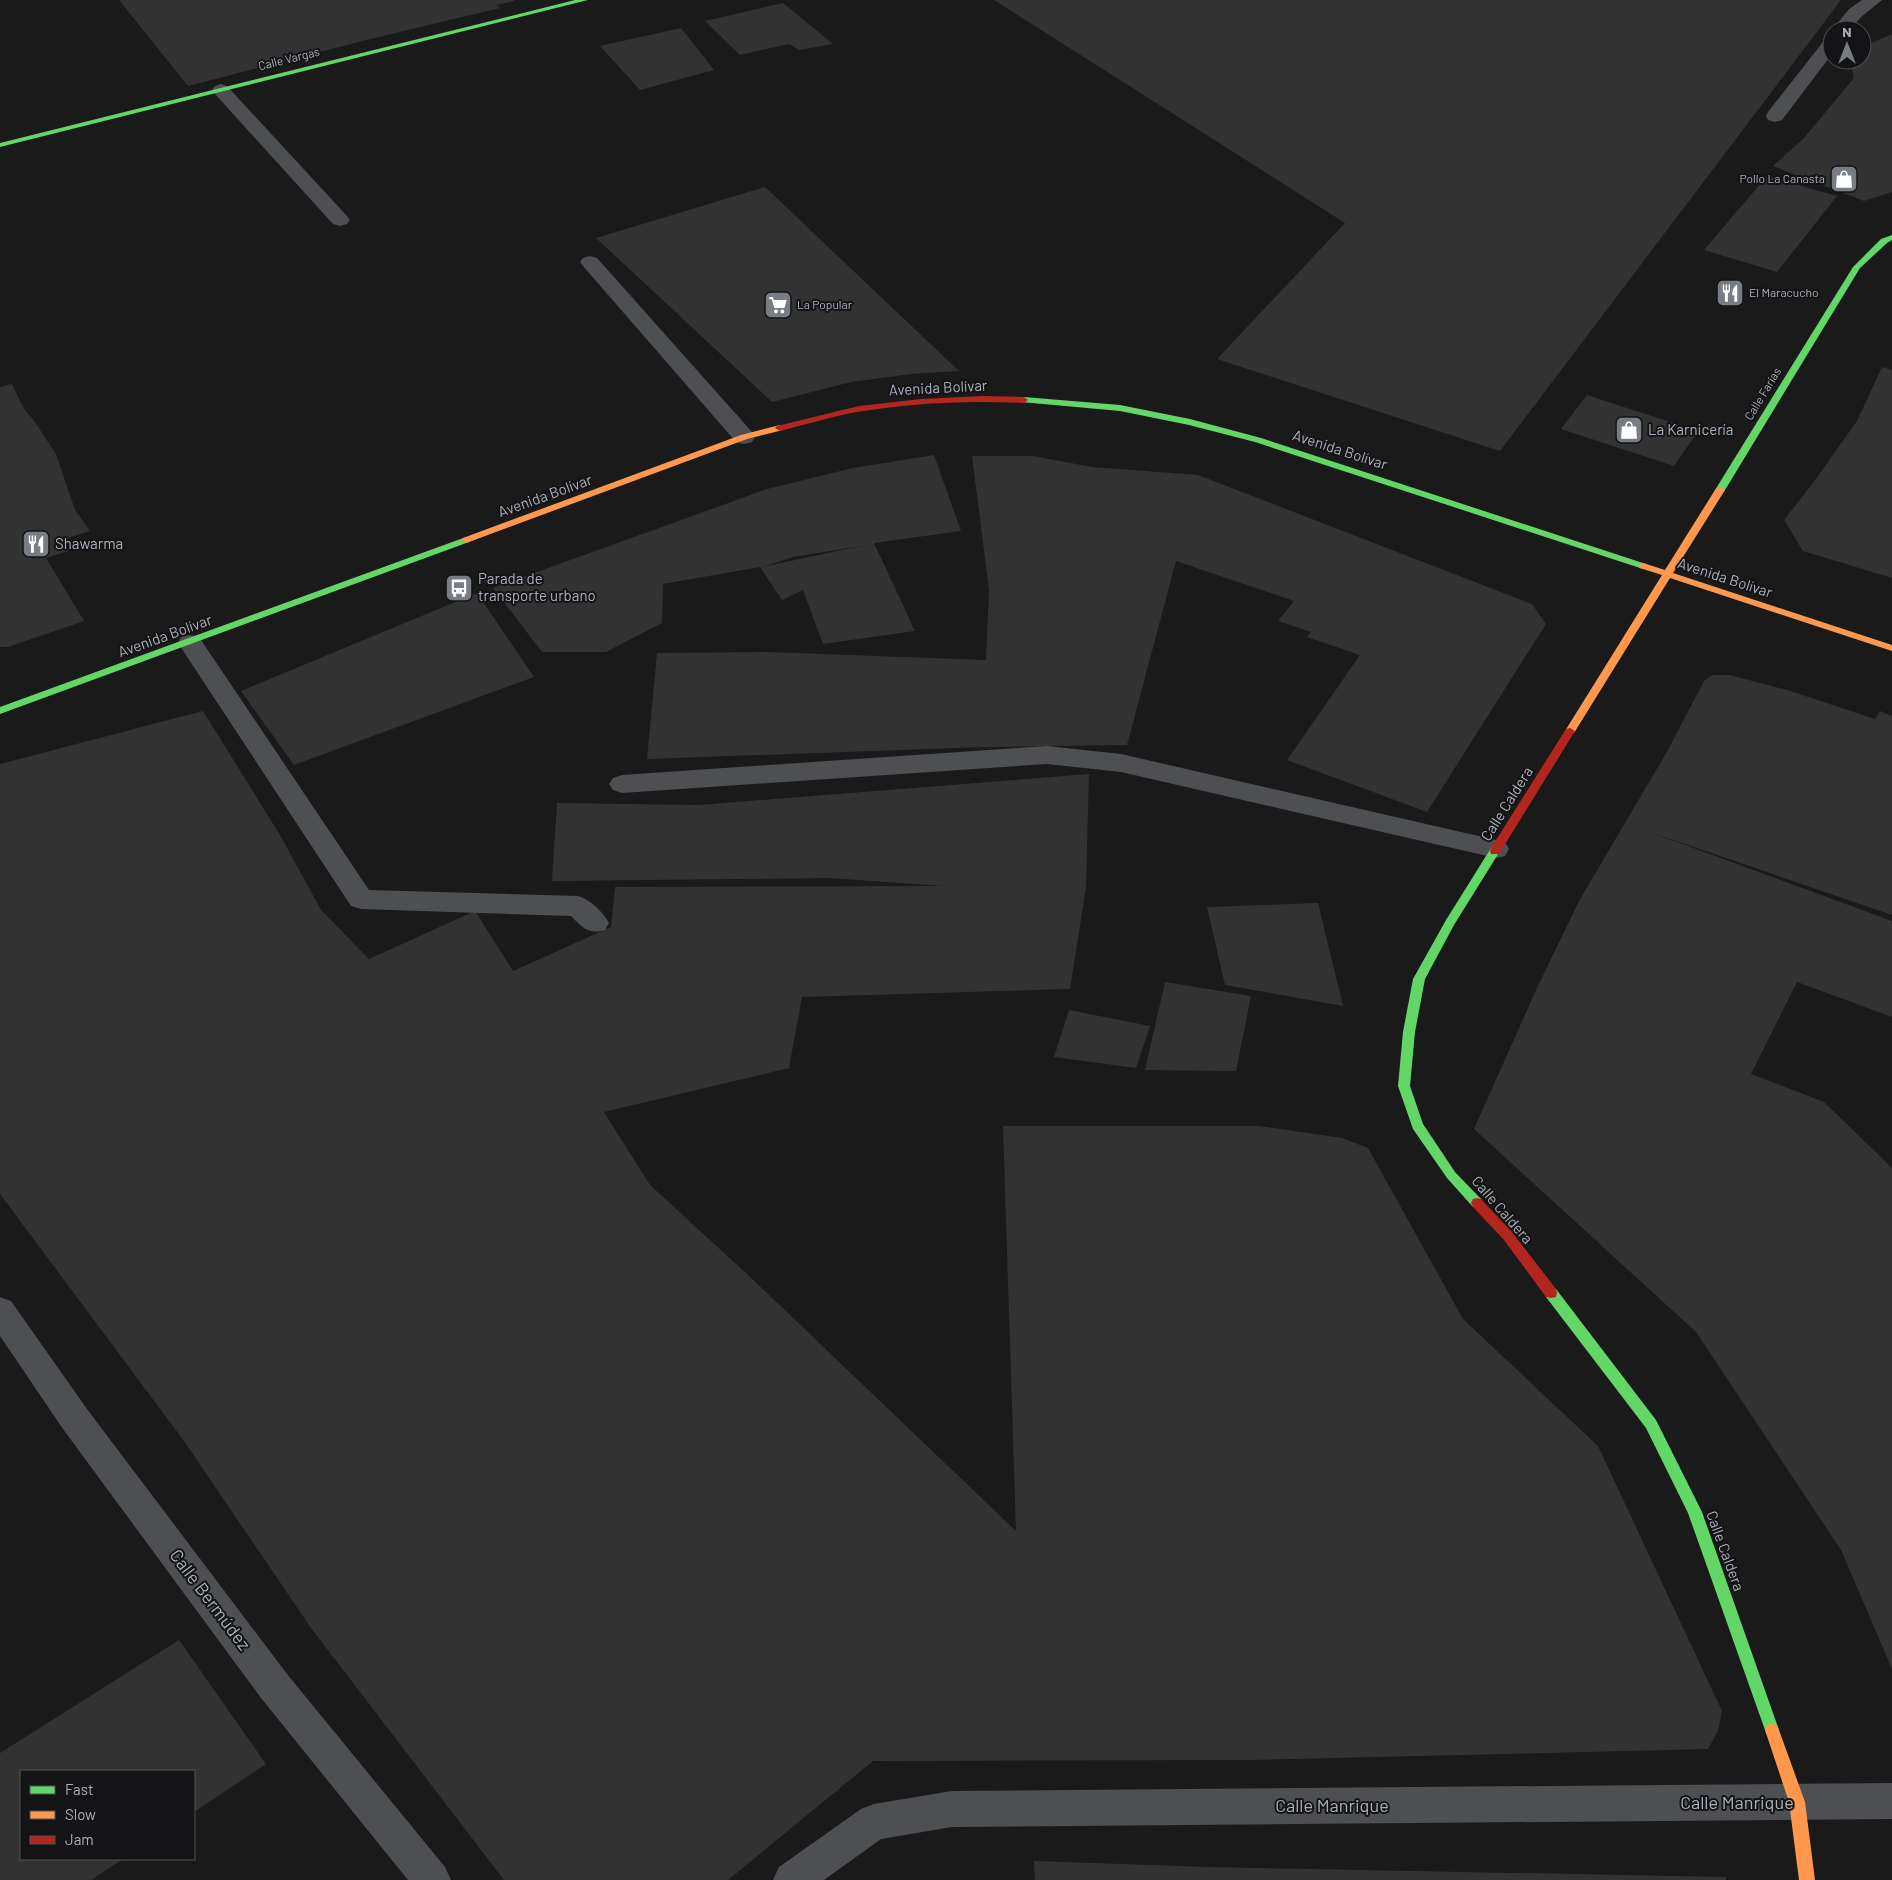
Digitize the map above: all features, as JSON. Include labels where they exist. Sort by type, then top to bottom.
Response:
[{"type":"street","name":"Calle Vargas","points":[[0,145],[584,0]]},
{"type":"street","points":[[1849,20],[1855,13],[1873,0]]},
{"type":"street","points":[[1775,116],[1822,55]]},
{"type":"street","points":[[221,90],[340,220]]},
{"type":"street","name":"Calle Farías","points":[[1668,575],[1857,267],[1884,241],[1892,237]]},
{"type":"street","points":[[590,262],[744,437]]},
{"type":"street","name":"Avenida Bolívar","points":[[0,711],[190,643],[744,437],[858,409],[915,402],[1004,399],[1076,402],[1120,408],[1190,422],[1258,440],[1892,648]]},
{"type":"street","name":"Calle Caldera","points":[[1668,575],[1450,922],[1419,979],[1409,1032],[1404,1086],[1417,1126],[1451,1175],[1508,1236],[1651,1424],[1695,1512],[1797,1802],[1807,1880]]},
{"type":"street","points":[[190,643],[361,899],[578,906],[595,923]]},
{"type":"street","points":[[622,784],[1047,755],[1121,763],[1496,849]]},
{"type":"street","name":"Calle Bermúdez","points":[[0,1310],[75,1419],[274,1686],[432,1880]]},
{"type":"street","name":"Calle Manrique","points":[[792,1880],[874,1822],[952,1809],[1892,1801]]},
{"type":"building","points":[[119,0],[514,1],[497,5],[500,8],[188,86]]},
{"type":"building","points":[[994,0],[1841,0],[1826,20],[1822,20],[1822,25],[1500,451],[1217,359],[1345,223]]},
{"type":"building","points":[[783,3],[833,44],[799,50],[789,44],[740,55],[705,21]]},
{"type":"building","points":[[681,28],[714,70],[640,90],[600,46]]},
{"type":"building","points":[[1892,34],[1892,192],[1864,201],[1773,166],[1803,139],[1854,78],[1852,70],[1872,70],[1872,43]]},
{"type":"building","points":[[1767,176],[1837,196],[1777,272],[1704,250]]},
{"type":"building","name":"La Popular","points":[[765,187],[959,371],[911,374],[851,382],[772,402],[596,238]]},
{"type":"building","points":[[1882,367],[1892,370],[1892,578],[1803,551],[1784,520],[1857,421]]},
{"type":"building","points":[[12,384],[24,409],[56,454],[75,510],[90,531],[68,538],[75,549],[46,558],[84,621],[8,647],[0,647],[0,387]]},
{"type":"building","name":"La Karnicería","points":[[1587,395],[1698,431],[1674,466],[1561,429]]},
{"type":"building","points":[[934,455],[961,531],[874,543],[915,631],[823,644],[803,590],[782,600],[760,567],[663,584],[662,623],[606,652],[542,652],[493,588],[767,489],[853,468]],"holes":[[[861,546],[762,567],[793,557]]]},
{"type":"building","points":[[972,456],[1033,456],[1092,467],[1198,475],[1532,604],[1546,624],[1427,812],[1287,760],[1360,655],[1307,637],[1311,632],[1278,621],[1294,601],[1176,561],[1127,745],[984,747],[647,759],[657,653],[767,652],[986,660],[989,590]]},
{"type":"building","points":[[477,593],[534,677],[294,765],[241,691]]},
{"type":"building","points":[[1712,675],[1730,675],[1787,690],[1875,719],[1880,711],[1892,716],[1892,915],[1647,831],[1892,921],[1892,1017],[1797,982],[1751,1074],[1824,1102],[1892,1168],[1892,1669],[1841,1550],[1696,1332],[1474,1129],[1536,990],[1579,901],[1668,750],[1704,681]]},
{"type":"building","points":[[203,711],[280,835],[321,910],[369,959],[475,911],[513,971],[611,927],[615,887],[943,886],[830,878],[552,881],[557,803],[699,805],[1089,774],[1086,887],[1070,989],[802,997],[789,1068],[604,1112],[650,1185],[747,1274],[1016,1531],[1003,1126],[1259,1126],[1342,1138],[1368,1148],[1463,1319],[1598,1446],[1722,1711],[1718,1731],[1708,1749],[1254,1760],[873,1761],[728,1880],[504,1880],[311,1628],[184,1441],[0,1194],[0,764]]},
{"type":"building","points":[[1318,903],[1343,1006],[1225,985],[1207,907]]},
{"type":"building","points":[[1165,982],[1251,996],[1236,1071],[1145,1070]]},
{"type":"building","points":[[1069,1010],[1150,1026],[1136,1068],[1054,1057]]},
{"type":"building","points":[[179,1640],[266,1764],[195,1811],[195,1770],[20,1770],[20,1860],[121,1860],[91,1880],[0,1880],[0,1753]]},
{"type":"building","points":[[1034,1861],[1209,1867],[1726,1877],[1726,1880],[1035,1880]]},
{"type":"traffic: fast","points":[[0,145],[584,0]]},
{"type":"traffic: fast","points":[[1720,490],[1857,267],[1884,241],[1892,237]]},
{"type":"traffic: fast","points":[[1024,400],[1120,408],[1190,422],[1258,440],[1643,566]]},
{"type":"traffic: fast","points":[[0,711],[466,540]]},
{"type":"traffic: fast","points":[[1477,1203],[1451,1175],[1417,1126],[1404,1086],[1409,1032],[1419,979],[1450,923],[1495,851]]},
{"type":"traffic: fast","points":[[1551,1293],[1651,1424],[1695,1512],[1772,1730]]},
{"type":"traffic: slow","points":[[466,540],[744,437],[780,428]]},
{"type":"traffic: slow","points":[[1570,731],[1720,490]]},
{"type":"traffic: slow","points":[[1643,566],[1892,648]]},
{"type":"traffic: slow","points":[[1772,1730],[1797,1802],[1807,1880]]},
{"type":"traffic: jam","points":[[780,428],[829,415],[879,406],[962,399],[1024,400]]},
{"type":"traffic: jam","points":[[1495,851],[1570,731]]},
{"type":"traffic: jam","points":[[1477,1203],[1508,1236],[1551,1293]]},
{"type":"place","name":"Pollo La Canasta","points":[[1844,179]]},
{"type":"place","name":"El Maracucho","points":[[1730,293]]},
{"type":"place","name":"La Popular","points":[[778,305]]},
{"type":"place","name":"La Karnicería","points":[[1629,430]]},
{"type":"place","name":"Shawarma","points":[[36,544]]},
{"type":"place","name":"Parada de transporte urbano","points":[[459,588]]}]
